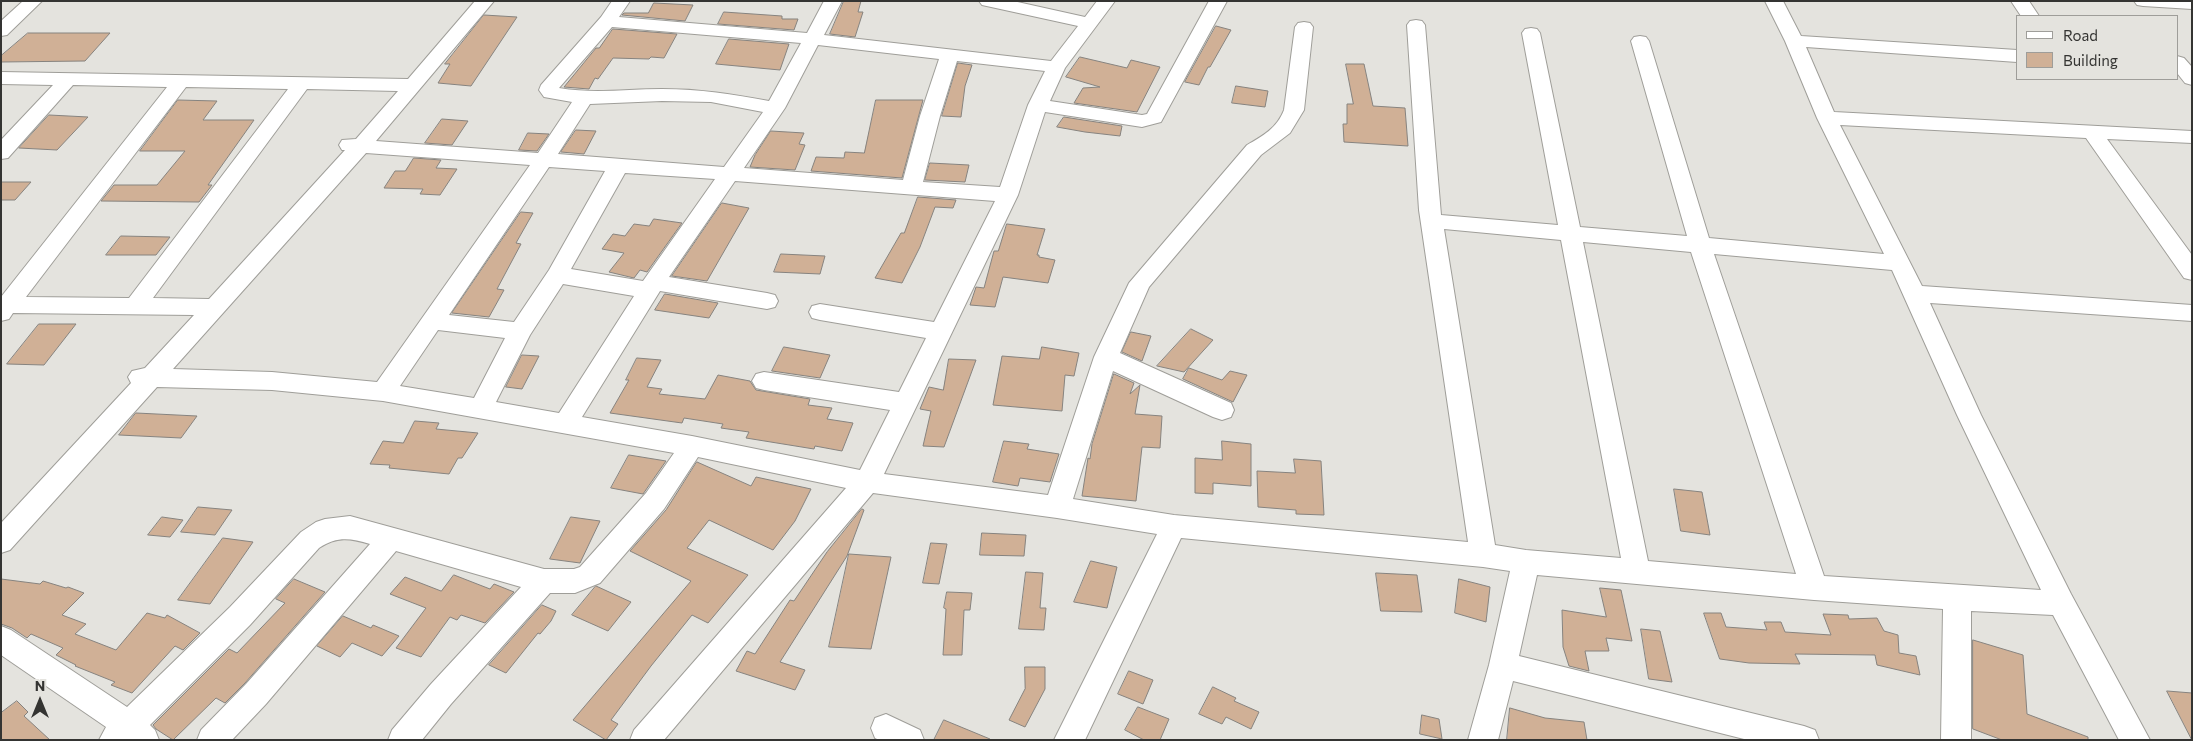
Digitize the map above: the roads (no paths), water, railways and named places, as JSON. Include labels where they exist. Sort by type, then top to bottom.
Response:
[{"type":"street","points":[[1,21],[23,1]]},
{"type":"street","points":[[1,31],[33,1]]},
{"type":"street","points":[[1,531],[145,377],[355,146],[473,1]]},
{"type":"street","points":[[1,78],[60,82],[403,88],[485,1]]},
{"type":"street","points":[[621,1],[607,21],[549,87],[551,93],[584,98],[662,95],[711,96],[775,108]]},
{"type":"street","points":[[565,424],[651,286],[731,174],[775,108],[833,1]]},
{"type":"street","points":[[645,740],[867,482],[1008,195],[1038,104],[1056,67],[1106,1]]},
{"type":"street","points":[[1038,104],[1142,121],[1154,118],[1218,1]]},
{"type":"street","points":[[1774,1],[1794,41],[1827,118],[1915,294],[1969,415],[2061,603],[2135,740]]},
{"type":"street","points":[[2020,1],[2029,15]]},
{"type":"street","points":[[2132,1],[2142,15]]},
{"type":"street","points":[[2143,1],[2192,4]]},
{"type":"street","points":[[995,2],[1025,5],[1089,23]]},
{"type":"street","points":[[607,21],[813,39],[1056,67]]},
{"type":"street","points":[[1416,25],[1432,221],[1483,555]]},
{"type":"street","points":[[1057,507],[1106,357],[1140,283],[1254,150],[1274,138],[1290,122],[1294,110],[1304,27]]},
{"type":"street","points":[[1531,33],[1637,572]]},
{"type":"street","points":[[1640,41],[1700,245],[1814,588]]},
{"type":"street","points":[[1794,41],[2016,56]]},
{"type":"street","points":[[911,186],[930,116],[950,55]]},
{"type":"street","points":[[2178,63],[2192,79]]},
{"type":"street","points":[[1,84],[60,82]]},
{"type":"street","points":[[1,141],[60,82]]},
{"type":"street","points":[[1,153],[60,82]]},
{"type":"street","points":[[3,307],[176,84]]},
{"type":"street","points":[[145,305],[307,86]]},
{"type":"street","points":[[383,392],[584,98]]},
{"type":"street","points":[[1827,118],[2192,137]]},
{"type":"street","points":[[2092,132],[2192,272]]},
{"type":"street","points":[[355,146],[618,167],[911,186],[1008,195]]},
{"type":"street","points":[[481,408],[520,331],[557,275],[618,167]]},
{"type":"street","points":[[1432,221],[1899,263]]},
{"type":"street","points":[[557,275],[767,301]]},
{"type":"street","points":[[1915,294],[2192,313]]},
{"type":"street","points":[[3,307],[145,305],[202,314]]},
{"type":"street","points":[[3,307],[202,314]]},
{"type":"street","points":[[820,312],[940,332]]},
{"type":"street","points":[[431,321],[520,331]]},
{"type":"street","points":[[1106,357],[1222,410]]},
{"type":"street","points":[[145,377],[272,381],[383,392],[692,446],[867,482],[1057,507],[1174,526],[1483,555],[1526,562],[1814,588],[1957,599],[2061,603]]},
{"type":"street","points":[[1,542],[145,377]]},
{"type":"street","points":[[764,381],[906,404]]},
{"type":"street","points":[[1,639],[129,735],[310,540],[325,530],[350,527],[544,581],[575,581],[590,575],[655,501],[692,446]]},
{"type":"street","points":[[1069,740],[1174,526]]},
{"type":"street","points":[[212,740],[256,694],[391,538]]},
{"type":"street","points":[[1483,740],[1504,665],[1526,562]]},
{"type":"street","points":[[403,740],[441,694],[544,581]]},
{"type":"street","points":[[1956,740],[1957,599]]},
{"type":"street","points":[[1504,665],[1804,740]]}]
